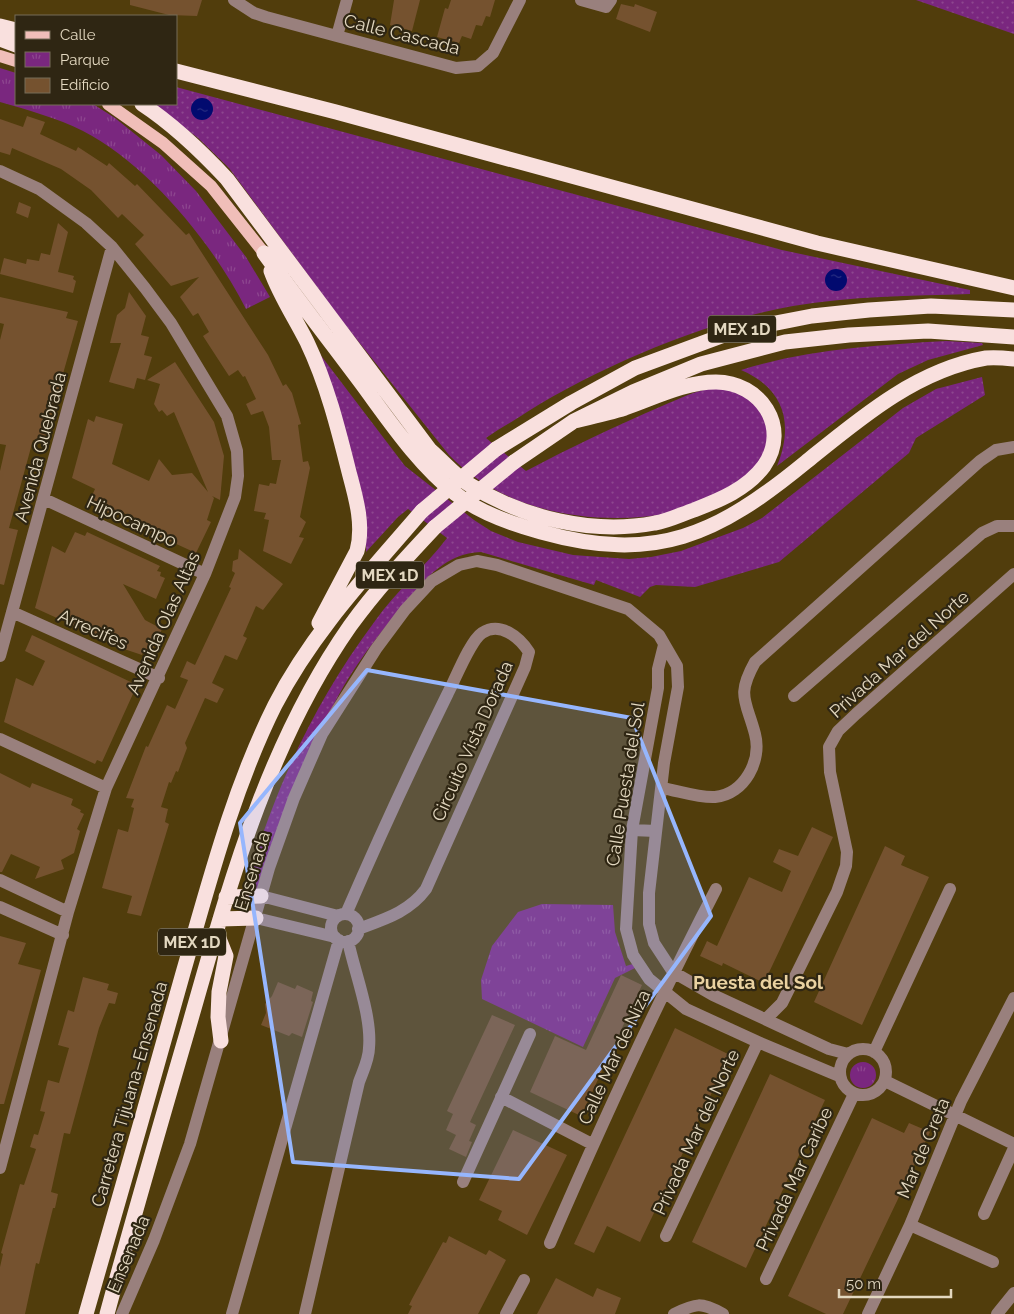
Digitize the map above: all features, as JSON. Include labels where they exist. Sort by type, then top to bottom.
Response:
[{"type":"highway","points":[[0,26],[15,30]]},
{"type":"highway","points":[[0,39],[15,45]]},
{"type":"highway","points":[[178,72],[336,112],[817,243],[1014,288]]},
{"type":"highway","points":[[144,105],[164,118],[202,152],[227,179],[430,450],[469,484],[518,509],[551,520],[597,526],[655,523],[729,495],[750,482],[763,467],[771,453],[775,437],[774,423],[752,392],[735,385],[718,382],[699,383],[624,408],[574,421]]},
{"type":"highway","points":[[264,253],[419,459],[457,495],[490,514],[526,528],[586,543],[640,546],[674,540],[715,524],[753,503],[861,417],[912,384],[947,369],[987,358],[1014,359]]},
{"type":"highway","points":[[264,253],[280,295],[306,341],[330,398],[358,505],[361,538],[357,551],[329,602],[306,652]]},
{"type":"highway","name":"Carretera Tijuana–Ensenada","points":[[86,1314],[200,914],[239,790],[275,705],[306,652],[350,592],[422,511],[496,449],[571,403],[635,368],[735,331],[812,316],[868,310],[931,306],[1014,310]]},
{"type":"highway","name":"MEX 1D","points":[[108,1314],[226,897],[252,818],[289,729],[306,698],[355,619],[384,581],[435,527],[514,462],[574,421],[633,392],[701,364],[784,342],[848,335],[928,331],[1014,337]]},
{"type":"highway","points":[[226,897],[261,896]]},
{"type":"highway","points":[[221,1040],[218,1017],[219,992],[226,956],[218,925],[256,918]]},
{"type":"main road","points":[[0,56],[15,61]]},
{"type":"main road","points":[[109,105],[163,143],[211,186],[264,253]]},
{"type":"street","name":"Calle Cascada","points":[[234,0],[254,13],[456,68],[478,66],[493,53],[520,0]]},
{"type":"street","points":[[337,36],[347,0]]},
{"type":"street","points":[[581,0],[606,7],[611,0]]},
{"type":"street","name":"Avenida Olas Altas","points":[[0,1168],[68,912],[106,788],[159,678],[205,574],[235,497],[238,476],[237,451],[227,416],[171,323],[112,247],[64,206],[39,189],[1,175]]},
{"type":"street","name":"Avenida Quebrada","points":[[0,656],[112,247]]},
{"type":"street","points":[[662,788],[715,797],[730,792],[747,778],[756,758],[755,734],[743,701],[744,686],[755,662],[980,460],[996,450],[1014,447]]},
{"type":"street","name":"Hipocampo","points":[[44,500],[205,574]]},
{"type":"street","points":[[794,696],[982,533],[997,526],[1014,526]]},
{"type":"street","name":"Calle Puesta del Sol","points":[[459,565],[476,561],[497,565],[628,610],[659,635],[677,666],[678,687],[664,763],[648,904],[649,924],[654,943],[673,972],[713,995],[829,1048],[848,1054]]},
{"type":"street","name":"Ensenada","points":[[122,1314],[175,1185],[221,1040],[261,896],[294,798],[322,734],[376,648],[405,610],[432,581],[459,565]]},
{"type":"street","name":"Privada Mar del Norte","points":[[766,1019],[782,1003],[837,892],[846,866],[847,852],[830,772],[829,746],[844,725],[1014,574]]},
{"type":"street","name":"Arrecifes","points":[[12,612],[159,678]]},
{"type":"street","name":"Circuito Vista Dorada","points":[[342,915],[468,653],[481,634],[494,628],[508,632],[521,640],[529,652],[525,667],[426,889],[416,903],[398,914],[358,929]]},
{"type":"street","name":"Calle Puesta del Sol","points":[[664,644],[658,669],[658,688],[632,830],[627,888],[627,938],[640,967],[648,979],[686,1009],[758,1042],[840,1076]]},
{"type":"street","points":[[0,739],[106,788]]},
{"type":"street","points":[[632,830],[656,832]]},
{"type":"street","points":[[0,880],[68,912]]},
{"type":"street","name":"Calle Mar de Niza","points":[[550,1243],[592,1144],[673,972],[716,889]]},
{"type":"street","points":[[874,1052],[950,889]]},
{"type":"street","points":[[256,918],[340,940],[354,938],[358,929],[355,919],[261,896]]},
{"type":"street","points":[[293,927],[298,906]]},
{"type":"street","points":[[0,907],[63,935]]},
{"type":"street","points":[[305,1314],[359,1082],[369,1051],[370,1034],[367,1016],[340,940],[332,924],[342,915]]},
{"type":"street","points":[[232,1314],[340,940]]},
{"type":"street","name":"Mar de Creta","points":[[872,1313],[955,1115],[1014,998]]},
{"type":"street","points":[[463,1182],[530,1034]]},
{"type":"street","name":"Privada Mar del Norte","points":[[666,1236],[758,1042]]},
{"type":"street","points":[[856,1050],[874,1052],[885,1064],[885,1081],[880,1089],[872,1094],[863,1096],[854,1094],[842,1083],[840,1076],[841,1064],[848,1054],[856,1050]]},
{"type":"street","points":[[885,1081],[1014,1146],[984,1214]]},
{"type":"street","name":"Privada Mar Caribe","points":[[766,1279],[854,1094]]},
{"type":"street","points":[[502,1097],[592,1144]]},
{"type":"street","points":[[910,1225],[993,1262]]},
{"type":"street","points":[[506,1314],[524,1280]]},
{"type":"street","points":[[997,1314],[1014,1293]]},
{"type":"street","points":[[674,1314],[692,1305],[706,1305],[723,1314]]},
{"type":"highlighted area","points":[[367,670],[632,718],[711,916],[519,1179],[293,1162],[240,823]]},
{"type":"green space","points":[[916,0],[1014,0],[1014,34]]},
{"type":"green space","points":[[0,68],[15,73],[15,105],[95,105],[115,118],[161,155],[196,191],[246,257],[270,297],[246,309],[216,259],[177,208],[132,164],[108,146],[63,122],[0,102]]},
{"type":"green space","points":[[178,88],[782,250],[970,290],[970,294],[837,300],[759,313],[690,334],[621,362],[588,378],[527,412],[486,438],[526,471],[594,437],[683,397],[705,389],[720,388],[742,395],[755,405],[764,417],[767,425],[768,440],[759,465],[740,482],[718,494],[675,512],[642,517],[612,518],[552,511],[524,503],[496,490],[471,475],[449,455],[342,321],[229,168],[198,138],[154,105],[178,105]]},
{"type":"green space","points":[[946,341],[982,343],[983,345],[928,360],[898,374],[777,466],[785,436],[785,422],[782,409],[768,387],[741,370],[792,357],[843,349]]},
{"type":"green space","points":[[316,349],[405,466],[474,520],[491,531],[518,542],[573,555],[629,559],[681,551],[743,528],[762,518],[903,408],[936,389],[982,377],[985,395],[916,438],[909,453],[779,562],[695,587],[656,585],[650,587],[640,597],[596,580],[594,585],[481,552],[469,553],[447,562],[420,585],[405,603],[373,643],[335,701],[310,759],[261,887],[251,892],[248,888],[248,879],[272,809],[285,776],[316,713],[353,652],[383,610],[447,538],[408,509],[398,517],[366,552],[366,528]]},
{"type":"green space","points":[[542,904],[613,905],[615,932],[626,966],[636,963],[635,968],[615,978],[583,1047],[482,999],[481,980],[492,946],[518,912]]},
{"type":"green space","points":[[863,1062],[872,1066],[876,1075],[872,1084],[863,1088],[854,1084],[850,1075],[854,1066]]},
{"type":"water","points":[[202,98],[210,101],[213,109],[210,117],[202,120],[194,117],[191,109],[194,101]]},
{"type":"water","points":[[836,269],[844,272],[847,280],[844,288],[836,291],[828,288],[825,280],[828,272]]},
{"type":"building","points":[[130,0],[202,0],[197,16],[169,15],[130,5]]},
{"type":"building","points":[[394,0],[420,0],[412,31],[390,25]]},
{"type":"building","points":[[451,0],[495,0],[490,17],[486,16],[482,26],[476,25],[471,39],[462,36],[459,43],[437,37],[445,8],[448,9]]},
{"type":"building","points":[[621,4],[634,7],[635,4],[657,12],[650,32],[616,19]]},
{"type":"building","points":[[27,116],[45,122],[40,134],[76,151],[78,147],[107,166],[109,163],[135,186],[137,184],[186,235],[189,233],[268,355],[283,386],[286,384],[292,393],[301,424],[298,425],[303,462],[308,461],[310,468],[300,517],[306,522],[299,537],[304,538],[291,564],[263,551],[269,520],[264,519],[266,513],[254,511],[259,484],[269,486],[270,483],[276,484],[281,460],[272,460],[269,427],[263,411],[251,415],[246,404],[256,399],[245,376],[243,377],[238,370],[229,376],[203,336],[209,332],[198,313],[193,316],[180,297],[199,277],[171,286],[135,244],[144,235],[122,214],[118,218],[91,190],[61,169],[12,148],[10,155],[0,152],[0,119],[23,127]]},
{"type":"building","points":[[19,202],[31,207],[28,218],[16,213]]},
{"type":"building","points":[[58,223],[68,232],[58,272],[74,276],[73,279],[76,281],[73,293],[0,274],[4,258],[26,264],[27,259],[39,261],[41,253],[50,255]]},
{"type":"building","points":[[129,292],[146,316],[141,335],[149,337],[144,355],[152,357],[145,380],[137,378],[134,389],[109,382],[121,343],[110,343],[117,315],[125,308]]},
{"type":"building","points":[[0,297],[68,312],[66,318],[78,321],[43,444],[33,440],[9,528],[18,530],[4,585],[0,584],[0,471],[6,445],[0,444],[0,340],[4,324],[0,323]]},
{"type":"building","points":[[175,362],[214,422],[224,456],[220,500],[212,496],[214,498],[207,520],[211,522],[196,553],[137,526],[139,520],[117,510],[114,515],[89,502],[95,489],[72,478],[88,419],[94,422],[96,416],[123,424],[112,464],[149,481],[159,459],[172,475],[192,473],[208,492],[174,412],[167,416],[162,410],[159,412],[154,404],[160,384],[147,380]]},
{"type":"building","points":[[75,532],[85,536],[87,532],[160,566],[157,571],[161,572],[160,576],[165,578],[156,599],[123,584],[145,620],[162,629],[151,653],[144,650],[142,655],[127,650],[35,608],[52,546],[65,553]]},
{"type":"building","points":[[239,549],[283,584],[263,610],[256,606],[243,636],[247,638],[237,660],[225,655],[212,683],[224,689],[217,703],[205,698],[185,743],[187,748],[178,772],[176,771],[171,783],[169,782],[161,807],[168,809],[165,822],[169,824],[141,916],[127,913],[132,896],[102,888],[118,829],[128,832],[134,808],[131,807],[134,799],[126,798],[146,746],[148,747],[167,705],[175,709],[188,680],[180,677],[187,661],[195,665],[231,588],[229,587],[235,573],[232,571],[233,561],[238,559]]},
{"type":"building","points":[[32,635],[137,685],[102,762],[97,760],[95,764],[4,722],[16,678],[33,686],[45,661],[25,651]]},
{"type":"building","points":[[0,773],[30,788],[32,783],[73,799],[71,805],[81,810],[80,812],[84,814],[77,829],[80,831],[74,853],[61,860],[64,869],[35,879],[40,867],[11,854],[2,872],[0,872]]},
{"type":"building","points":[[812,827],[833,837],[764,983],[723,963],[722,966],[700,956],[707,941],[717,946],[749,877],[782,892],[791,871],[773,862],[779,849],[798,856]]},
{"type":"building","points":[[885,846],[905,856],[901,865],[929,877],[862,1025],[814,1002]]},
{"type":"building","points":[[0,936],[26,943],[18,964],[41,970],[4,1104],[0,1104]]},
{"type":"building","points":[[621,975],[642,985],[581,1116],[530,1092],[555,1036],[586,1050]]},
{"type":"building","points":[[83,977],[109,984],[107,990],[118,993],[115,1004],[109,1003],[99,1028],[70,1134],[64,1133],[51,1192],[58,1194],[55,1208],[53,1208],[39,1264],[36,1263],[25,1314],[0,1314],[0,1267],[3,1254],[1,1253],[20,1184],[24,1185],[36,1149],[30,1147],[34,1134],[38,1135],[45,1112],[40,1111],[48,1080],[59,1083],[69,1048],[58,1045],[68,1010],[74,1012]]},
{"type":"building","points":[[278,982],[295,989],[297,985],[313,992],[311,1001],[313,1002],[302,1037],[292,1033],[289,1036],[261,1025],[266,1013],[265,1004],[272,996]]},
{"type":"building","points":[[492,1015],[515,1025],[470,1122],[476,1125],[469,1141],[472,1142],[466,1157],[449,1149],[456,1135],[446,1130],[453,1114],[447,1111]]},
{"type":"building","points":[[675,1028],[730,1055],[640,1242],[607,1226],[594,1253],[574,1244]]},
{"type":"building","points":[[770,1074],[825,1100],[746,1268],[692,1242]]},
{"type":"building","points":[[872,1118],[904,1133],[909,1123],[930,1132],[843,1314],[826,1314],[788,1296]]},
{"type":"building","points":[[513,1130],[567,1155],[527,1235],[498,1220],[502,1211],[479,1200]]},
{"type":"building","points":[[449,1236],[486,1255],[489,1250],[506,1260],[478,1314],[408,1314],[412,1306],[409,1305],[412,1299],[443,1242],[446,1243]]},
{"type":"building","points":[[556,1278],[593,1297],[597,1288],[621,1298],[615,1314],[537,1314]]},
{"type":"district","name":"Puesta del Sol","points":[[758,982]]}]
